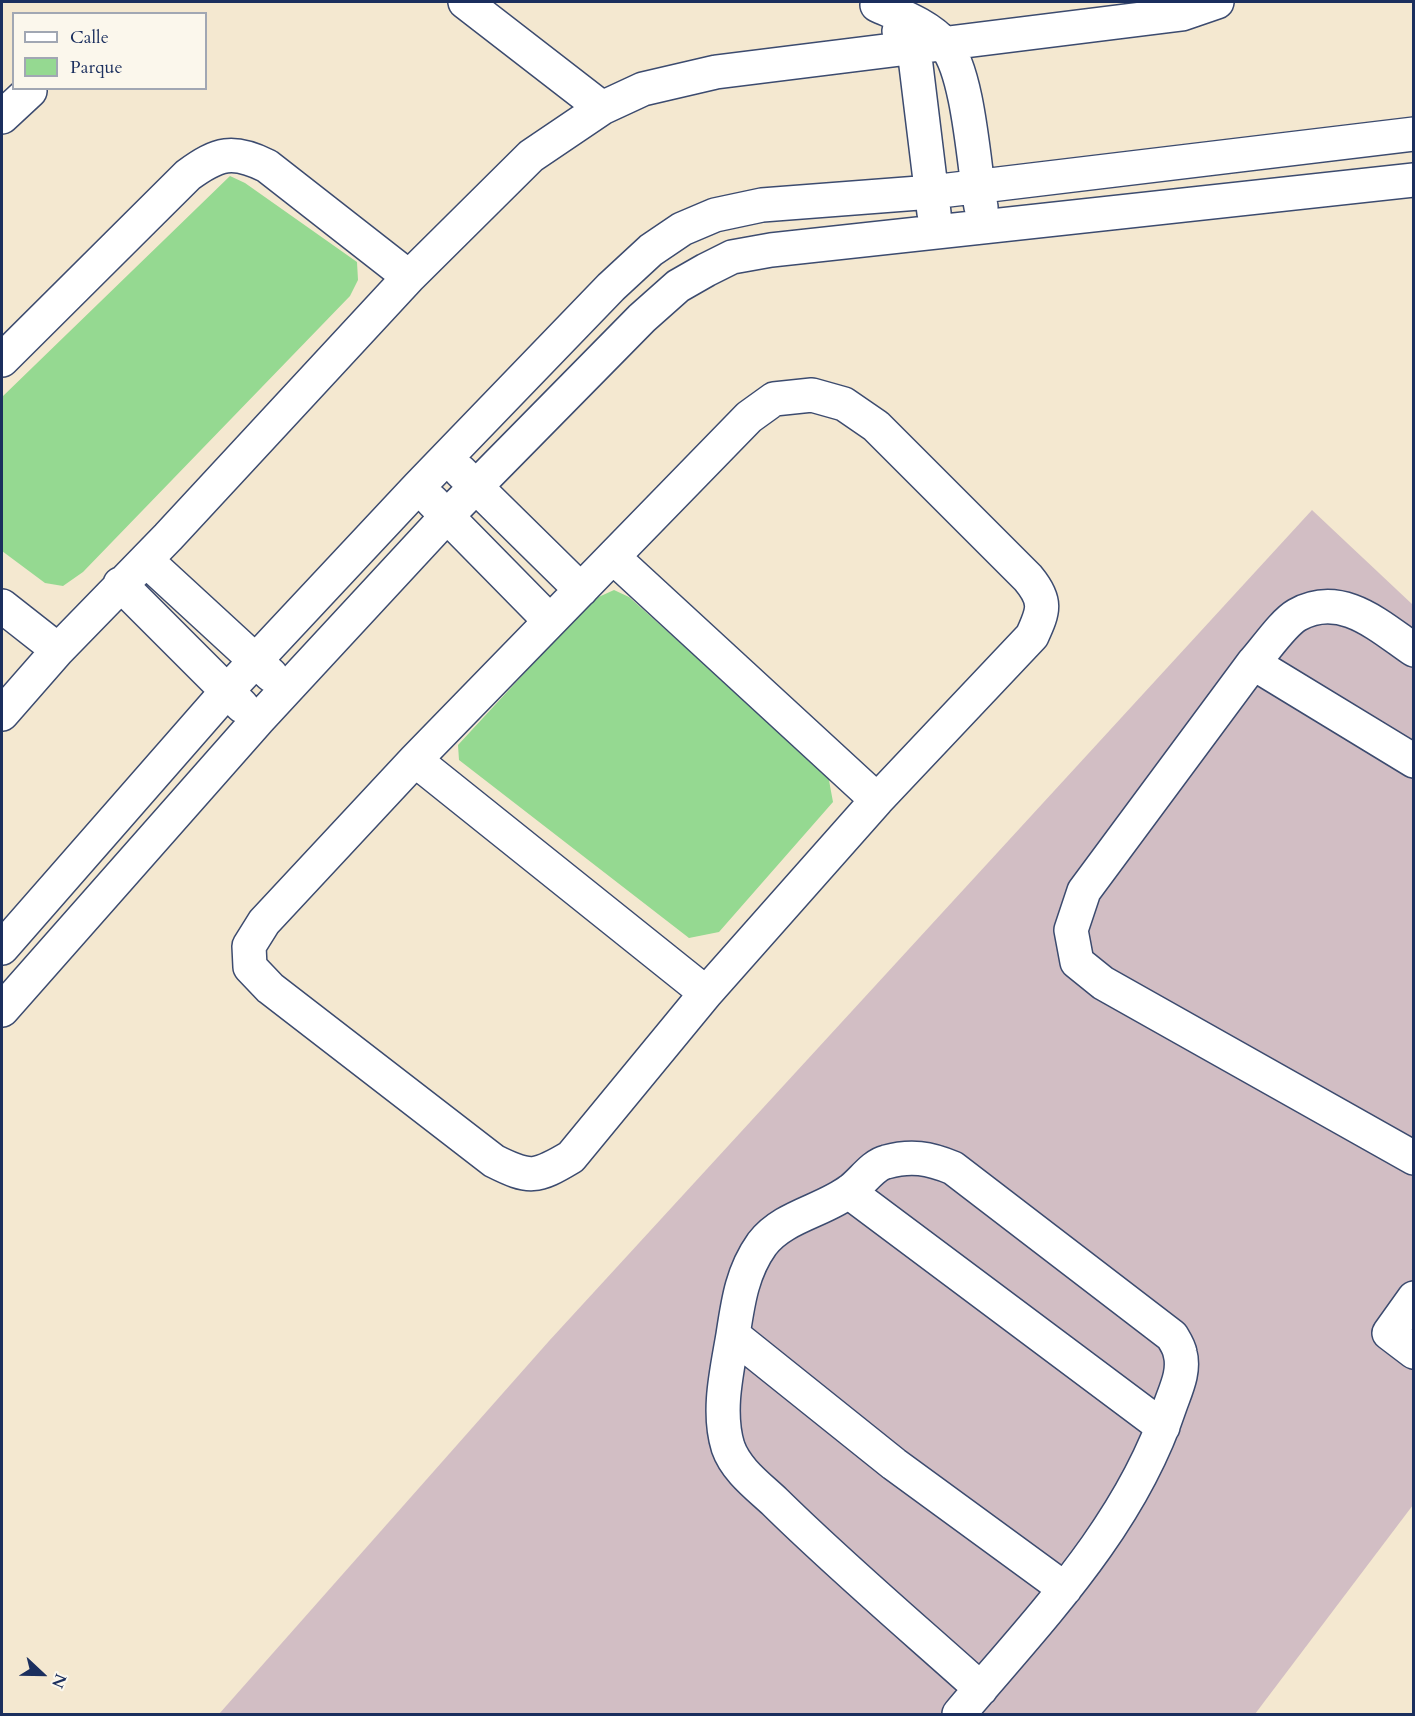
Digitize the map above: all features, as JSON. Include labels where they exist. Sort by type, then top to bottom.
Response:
[{"type":"street","points":[[465,2],[602,108]]},
{"type":"street","points":[[2,714],[58,650],[120,584],[146,560],[409,277],[531,156],[568,128],[602,108],[643,89],[707,74],[1182,14],[1217,2]]},
{"type":"street","points":[[874,3],[914,21],[930,47],[961,81],[984,225]]},
{"type":"street","points":[[930,47],[932,192],[936,230]]},
{"type":"street","points":[[2,117],[30,91]]},
{"type":"street","points":[[2,948],[227,690],[418,487],[611,287],[651,250],[682,229],[715,215],[762,205],[932,192],[1413,134]]},
{"type":"street","points":[[2,360],[188,175],[208,160],[229,154],[249,157],[267,166],[409,277]]},
{"type":"street","points":[[2,1010],[258,720],[447,516],[642,318],[678,286],[732,257],[771,250],[936,230],[1413,180]]},
{"type":"street","points":[[812,395],[844,404],[876,426],[1041,593],[1040,617],[1032,636],[877,800],[706,993],[570,1157],[546,1172],[521,1174],[494,1161],[270,988],[250,967],[249,946],[264,922],[415,760],[613,557],[749,417],[774,399],[812,395]]},
{"type":"street","points":[[447,459],[581,590]]},
{"type":"street","points":[[418,487],[550,621]]},
{"type":"street","points":[[613,557],[877,800]]},
{"type":"street","points":[[146,560],[257,659],[287,691]]},
{"type":"street","points":[[120,584],[258,720]]},
{"type":"street","points":[[1413,650],[1373,621],[1336,605],[1316,608],[1296,616],[1253,663],[1084,891],[1071,930],[1077,962],[1103,983],[1413,1158]]},
{"type":"street","points":[[2,606],[58,650]]},
{"type":"street","points":[[1253,663],[1413,761]]},
{"type":"street","points":[[415,760],[706,993]]},
{"type":"street","points":[[959,1714],[981,1689],[1065,1589],[1118,1517],[1163,1427],[1181,1365],[1180,1352],[1172,1336],[953,1168],[930,1158],[908,1157],[883,1162],[849,1192],[785,1224],[764,1242],[746,1274],[740,1293],[724,1385],[724,1418],[728,1446],[735,1463],[795,1522],[981,1689]]},
{"type":"street","points":[[849,1192],[1163,1427]]},
{"type":"street","points":[[1413,1298],[1389,1334],[1413,1352]]},
{"type":"street","points":[[734,1335],[894,1464],[1065,1589]]},
{"type":"shaded area","points":[[1312,510],[1413,605],[1413,1505],[1255,1714],[219,1714],[549,1341]]},
{"type":"green space","points":[[230,176],[245,183],[357,262],[358,280],[350,296],[83,572],[63,586],[45,583],[2,551],[2,397]]},
{"type":"green space","points":[[614,590],[629,597],[828,775],[833,802],[719,932],[689,938],[459,760],[458,745],[592,600]]}]
